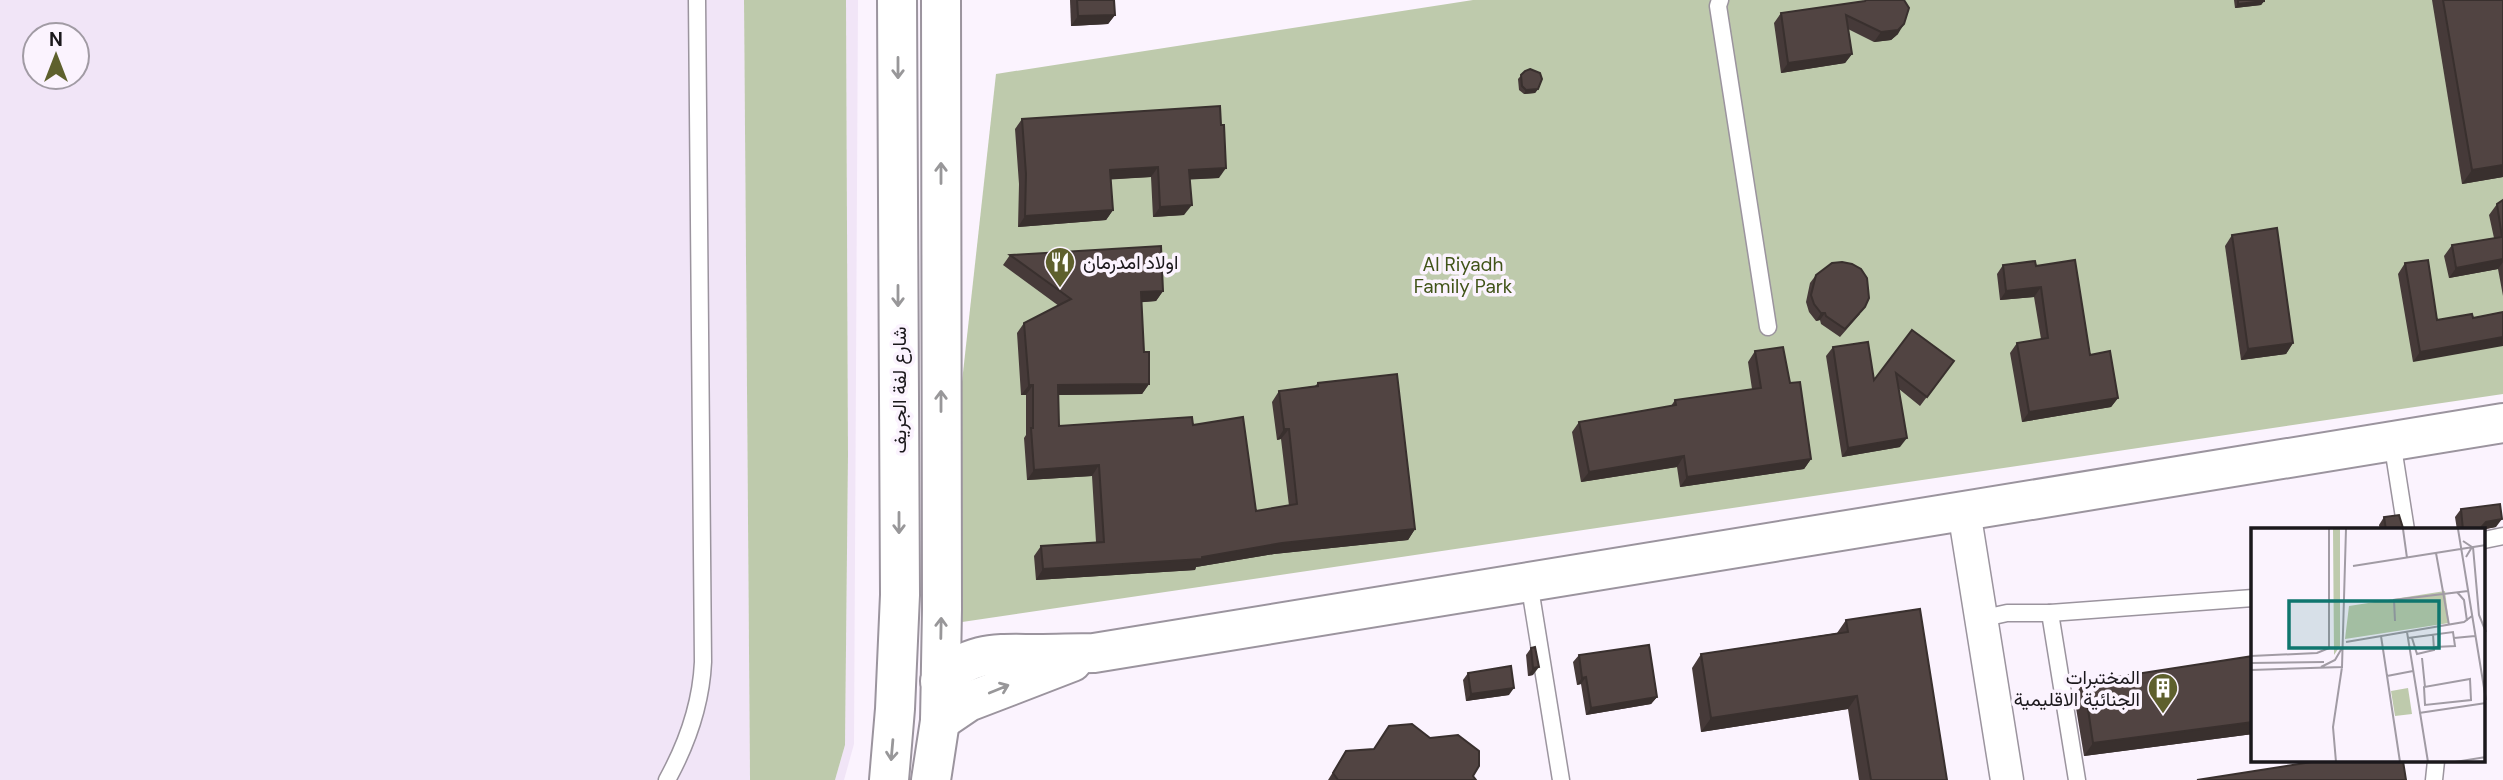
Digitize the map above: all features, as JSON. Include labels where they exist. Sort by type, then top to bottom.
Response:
[{"type":"street","name":"شارع لفة الجريف","points":[[889,780],[900,595],[897,0]]},
{"type":"street","points":[[931,780],[940,721],[941,0]]},
{"type":"street","points":[[940,681],[974,657],[995,652],[1094,653],[2503,423]]},
{"type":"street","points":[[1964,511],[2007,780]]},
{"type":"street","points":[[940,721],[968,702],[1094,653]]},
{"type":"lane","points":[[667,780],[693,726],[702,690],[697,0]]},
{"type":"lane","points":[[1720,0],[1718,6],[1768,327]]},
{"type":"lane","points":[[2392,441],[2406,528]]},
{"type":"lane","points":[[1529,582],[1561,780]]},
{"type":"lane","points":[[1980,619],[2007,613],[2050,613],[2251,598]]},
{"type":"lane","points":[[2050,613],[2077,780]]},
{"type":"lane","points":[[2436,768],[2446,780]]},
{"type":"shaded area","points":[[0,0],[744,0],[750,780],[0,780]]},
{"type":"shaded area","points":[[846,0],[858,0],[854,744],[844,780],[835,780],[845,745],[848,455]]},
{"type":"green space","points":[[744,0],[846,0],[848,455],[845,745],[835,780],[750,780]]},
{"type":"green space","name":"Al Riyadh Family Park","points":[[1473,0],[2503,0],[2503,394],[935,626],[996,74]]},
{"type":"building","points":[[1077,0],[1114,0],[1115,15],[1078,16]]},
{"type":"building","points":[[1866,0],[1904,0],[1909,8],[1904,24],[1898,30],[1881,32],[1846,15],[1852,54],[1788,63],[1781,13]]},
{"type":"building","points":[[2238,0],[2264,0],[2264,1],[2238,4]]},
{"type":"building","points":[[2443,0],[2503,0],[2503,165],[2472,170]]},
{"type":"building","points":[[1530,69],[1540,73],[1542,79],[1538,89],[1526,90],[1522,86],[1521,75]]},
{"type":"building","points":[[1220,106],[1221,125],[1224,125],[1226,168],[1189,170],[1192,205],[1160,207],[1158,167],[1110,170],[1113,210],[1025,216],[1026,174],[1022,119]]},
{"type":"building","points":[[2503,200],[2503,259],[2456,268],[2452,245],[2502,237],[2497,204]]},
{"type":"building","points":[[2277,228],[2293,343],[2248,349],[2232,235]]},
{"type":"building","points":[[1161,246],[1163,291],[1141,292],[1144,352],[1149,352],[1149,384],[1058,385],[1059,426],[1192,417],[1193,425],[1243,417],[1256,511],[1297,504],[1289,429],[1284,429],[1279,391],[1318,386],[1318,383],[1397,374],[1415,529],[1282,543],[1202,559],[1043,569],[1041,546],[1104,542],[1099,465],[1034,470],[1031,428],[1033,385],[1029,385],[1024,323],[1071,299],[1010,255]]},
{"type":"building","points":[[2075,260],[2090,355],[2110,351],[2118,398],[2029,412],[2017,343],[2048,338],[2041,287],[2006,291],[2003,265],[2035,261],[2036,266]]},
{"type":"building","points":[[2428,260],[2437,320],[2472,314],[2473,318],[2503,312],[2503,337],[2420,352],[2405,263]]},
{"type":"building","points":[[1842,262],[1861,269],[1867,278],[1869,298],[1865,307],[1845,329],[1825,313],[1821,313],[1811,295],[1816,275],[1832,263]]},
{"type":"building","points":[[1912,330],[1954,361],[1927,397],[1896,373],[1907,438],[1848,448],[1833,347],[1868,342],[1874,380]]},
{"type":"building","points":[[1783,347],[1790,383],[1800,382],[1811,459],[1687,477],[1684,456],[1589,472],[1579,422],[1676,405],[1675,400],[1761,388],[1755,351]]},
{"type":"building","points":[[2500,504],[2502,519],[2486,522],[2481,528],[2463,528],[2461,509]]},
{"type":"building","points":[[2399,515],[2403,528],[2386,528],[2384,517]]},
{"type":"building","points":[[1920,609],[1947,780],[1871,780],[1857,696],[1711,718],[1701,654],[1848,632],[1846,620]]},
{"type":"building","points":[[1649,645],[1657,697],[1591,708],[1586,677],[1582,678],[1579,655]]},
{"type":"building","points":[[1535,647],[1539,667],[1533,668],[1531,648]]},
{"type":"building","name":"المختبرات الجنائية الاقليمية","points":[[2251,656],[2251,722],[2093,743],[2084,682]]},
{"type":"building","points":[[1511,666],[1514,688],[1471,694],[1468,673]]},
{"type":"building","points":[[1412,724],[1430,738],[1458,735],[1479,751],[1479,766],[1473,776],[1476,780],[1338,780],[1333,773],[1346,751],[1374,749],[1389,726]]},
{"type":"building","points":[[2312,762],[2403,762],[2406,780],[2197,780]]},
{"type":"place","name":"اولاد امدرمان","points":[[1060,289]]},
{"type":"place","name":"المختبرات الجنائية الاقليمية","points":[[2163,715]]}]
